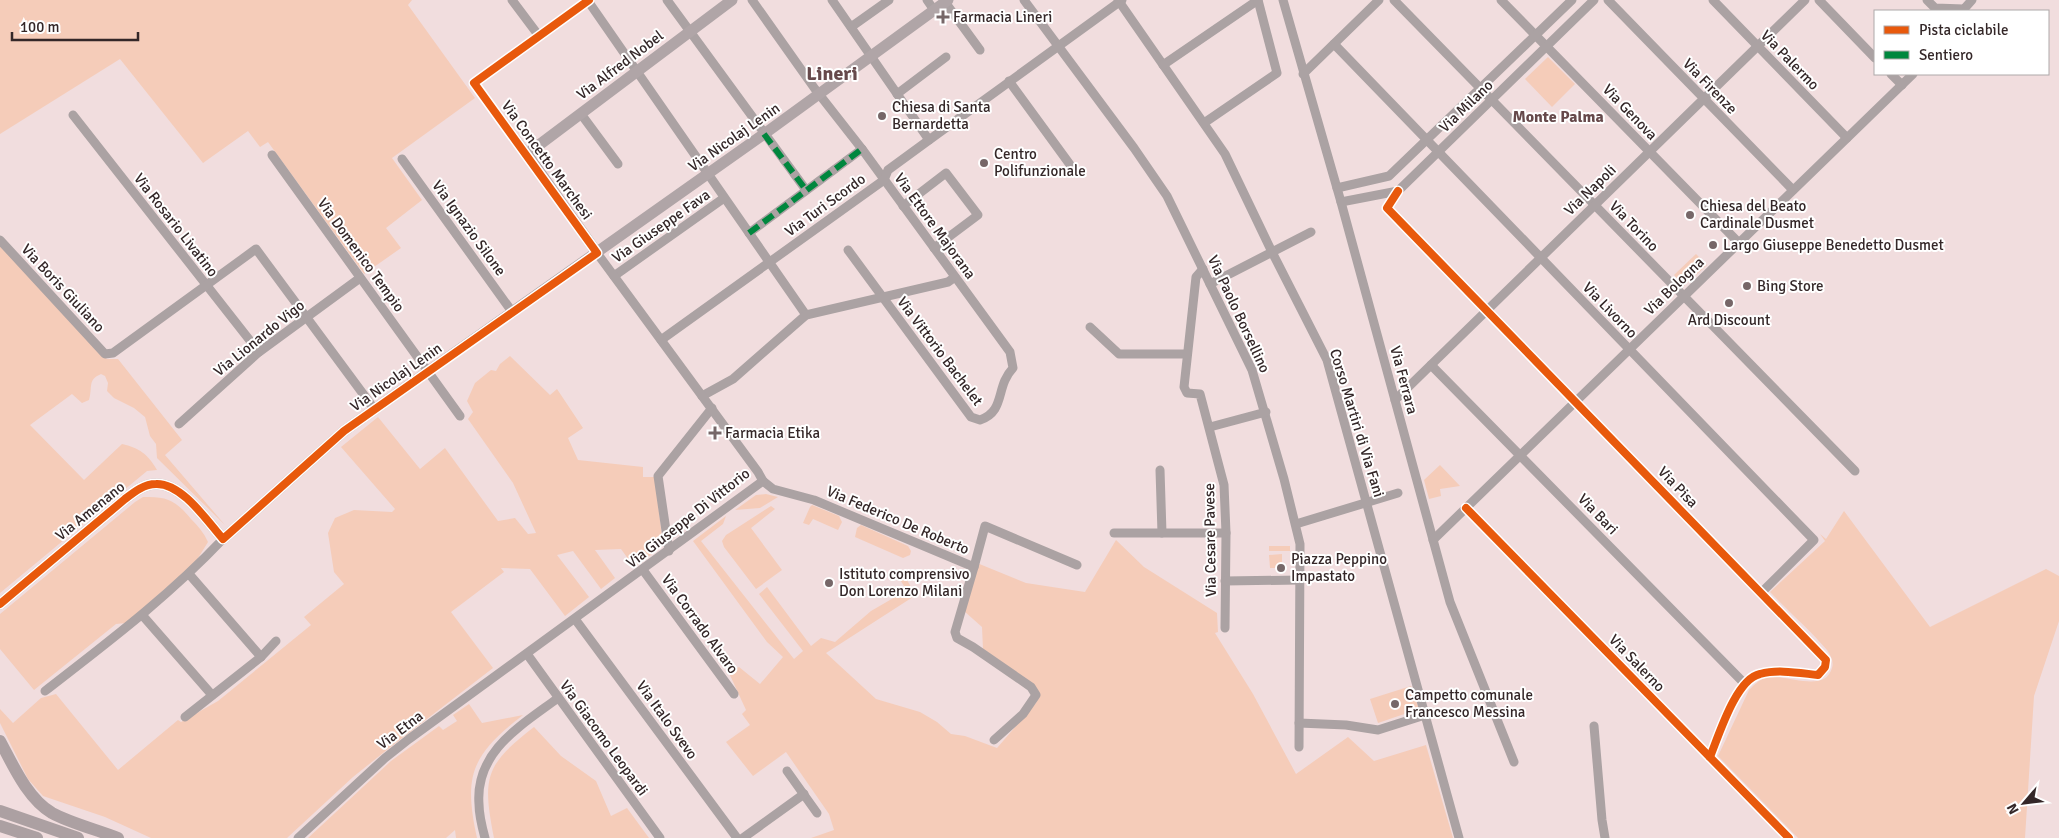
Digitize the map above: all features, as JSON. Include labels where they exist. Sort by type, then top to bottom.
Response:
[{"type":"highway","points":[[0,741],[17,772],[35,798],[52,812],[118,838]]},
{"type":"highway","points":[[0,812],[78,838]]},
{"type":"highway","points":[[0,826],[37,838]]},
{"type":"main road","name":"Via Alfred Nobel","points":[[527,154],[732,0]]},
{"type":"main road","name":"Via Nicolaj Lenin","points":[[223,539],[344,431],[764,134],[946,1]]},
{"type":"main road","name":"Via Concetto Marchesi","points":[[527,154],[597,253]]},
{"type":"main road","name":"Via Amenano","points":[[0,604],[125,499],[147,486],[164,484],[182,493],[223,539]]},
{"type":"street","points":[[512,0],[538,36],[589,0],[806,315]]},
{"type":"street","points":[[667,0],[806,190]]},
{"type":"street","name":"Via Ettore Majorana","points":[[752,0],[819,94],[862,149],[1010,352],[1013,368],[1005,376]]},
{"type":"street","points":[[832,0],[929,140]]},
{"type":"street","points":[[851,27],[889,0]]},
{"type":"street","points":[[927,0],[934,10]]},
{"type":"street","name":"Via Paolo Borsellino","points":[[1024,0],[1134,148],[1167,196],[1252,370],[1266,412],[1300,544],[1299,747]]},
{"type":"street","points":[[1163,65],[1258,0],[1277,73],[1204,124]]},
{"type":"street","name":"Via Ferrara","points":[[1283,0],[1303,74],[1338,188],[1450,602],[1514,762]]},
{"type":"street","points":[[1303,74],[1379,0]]},
{"type":"street","name":"Via Torino","points":[[1394,0],[1855,471]]},
{"type":"street","name":"Via Genova","points":[[1501,0],[1739,243]]},
{"type":"street","name":"Via Milano","points":[[1338,188],[1389,176],[1572,0]]},
{"type":"street","name":"Via Milano","points":[[1387,208],[1398,191],[1594,0]]},
{"type":"street","name":"Via Firenze","points":[[1608,0],[1793,190]]},
{"type":"street","name":"Via Palermo","points":[[1712,0],[1847,138]]},
{"type":"street","name":"Via Napoli","points":[[1395,400],[1805,0]]},
{"type":"street","points":[[1820,0],[1874,57]]},
{"type":"street","points":[[1927,0],[1935,8],[1964,8],[1972,0]]},
{"type":"street","points":[[946,1],[980,50]]},
{"type":"street","name":"Via Turi Scordo","points":[[661,340],[884,180],[888,170],[1120,1]]},
{"type":"street","name":"Corso Martiri di Via Fani","points":[[1120,1],[1225,154],[1327,360],[1460,838]]},
{"type":"street","name":"Via Concetto Marchesi","points":[[527,154],[474,83],[538,36]]},
{"type":"street","name":"Via Livorno","points":[[1334,44],[1814,540],[1761,592]]},
{"type":"street","points":[[897,94],[946,57]]},
{"type":"street","points":[[1892,75],[1902,85]]},
{"type":"street","name":"Via Bologna","points":[[1433,540],[1912,75]]},
{"type":"street","points":[[1010,81],[1071,166]]},
{"type":"street","points":[[581,114],[618,164]]},
{"type":"street","name":"Via Rosario Livatino","points":[[72,116],[259,352]]},
{"type":"street","points":[[749,232],[862,149]]},
{"type":"street","name":"Via Domenico Tempio","points":[[272,155],[460,416]]},
{"type":"street","name":"Via Ignazio Silone","points":[[402,159],[513,312]]},
{"type":"street","points":[[903,206],[946,173],[978,215],[934,248]]},
{"type":"street","points":[[1341,202],[1398,191]]},
{"type":"street","name":"Via Giuseppe Fava","points":[[614,276],[724,198]]},
{"type":"street","name":"Via Pisa","points":[[1387,208],[1826,660],[1826,667],[1818,675],[1780,672],[1758,674],[1744,683]]},
{"type":"street","points":[[1210,284],[1311,232]]},
{"type":"street","name":"Via Boris Giuliano","points":[[0,240],[105,354],[113,353],[206,284]]},
{"type":"street","points":[[206,284],[256,249],[375,410]]},
{"type":"street","name":"Via Vittorio Bachelet","points":[[848,250],[971,417],[980,420],[987,418],[996,411],[1005,376]]},
{"type":"street","name":"Via Giuseppe Di Vittorio","points":[[527,654],[763,481],[712,408],[597,253]]},
{"type":"street","points":[[1090,327],[1119,354],[1187,354],[1196,277],[1203,269]]},
{"type":"street","name":"Via Lionardo Vigo","points":[[179,424],[259,352],[360,278]]},
{"type":"street","points":[[702,396],[733,379],[806,315],[948,282],[955,278]]},
{"type":"street","name":"Via Cesare Pavese","points":[[1187,354],[1184,387],[1187,393],[1200,394],[1224,485],[1226,533],[1225,628]]},
{"type":"street","name":"Via Bari","points":[[1432,365],[1744,683]]},
{"type":"street","points":[[669,551],[658,476],[712,408]]},
{"type":"street","points":[[1210,427],[1266,412]]},
{"type":"street","points":[[1160,470],[1162,534]]},
{"type":"street","name":"Via Federico De Roberto","points":[[763,481],[773,489],[814,500],[974,567],[956,632],[957,638],[1031,687],[1036,695],[1023,714],[994,740]]},
{"type":"street","points":[[1296,524],[1398,493]]},
{"type":"street","name":"Via Salerno","points":[[1466,508],[1789,838]]},
{"type":"street","points":[[974,567],[984,526],[1077,566]]},
{"type":"street","points":[[1114,533],[1226,533]]},
{"type":"street","name":"Via Nicolaj Lenin","points":[[45,691],[143,616],[189,574],[223,539]]},
{"type":"street","name":"Via Corrado Alvaro","points":[[643,570],[734,694]]},
{"type":"street","points":[[189,574],[261,657]]},
{"type":"street","points":[[1225,581],[1300,580]]},
{"type":"street","points":[[143,616],[212,695]]},
{"type":"street","name":"Via Italo Svevo","points":[[575,619],[737,838]]},
{"type":"street","points":[[185,717],[261,657],[276,641]]},
{"type":"street","name":"Via Giacomo Leopardi","points":[[527,654],[660,838]]},
{"type":"street","name":"Via Etna","points":[[298,838],[385,758],[527,654]]},
{"type":"street","points":[[1710,757],[1744,683]]},
{"type":"street","points":[[485,838],[480,815],[479,790],[486,762],[505,738],[558,698]]},
{"type":"street","points":[[1299,723],[1346,725],[1378,730],[1425,715]]},
{"type":"street","points":[[1594,726],[1605,838]]},
{"type":"street","points":[[787,772],[817,813]]},
{"type":"street","points":[[743,838],[804,794]]},
{"type":"shaded area","points":[[0,0],[412,0],[408,5],[475,98],[392,158],[422,200],[386,228],[401,248],[364,274],[268,142],[260,147],[248,131],[203,163],[120,59],[0,134]]},
{"type":"shaded area","points":[[1548,57],[1575,84],[1552,107],[1525,79]]},
{"type":"shaded area","points":[[0,244],[107,359],[118,359],[182,440],[165,455],[225,525],[157,458],[156,444],[150,436],[145,417],[134,408],[114,398],[107,391],[108,383],[105,376],[101,374],[92,381],[89,400],[82,403],[72,394],[30,425],[84,480],[122,444],[143,452],[157,470],[147,471],[0,593]]},
{"type":"shaded area","points":[[1696,254],[1707,265],[1684,286],[1674,275]]},
{"type":"shaded area","points":[[510,356],[550,395],[557,389],[583,428],[568,438],[578,460],[643,467],[643,477],[655,477],[663,546],[634,567],[621,549],[595,550],[615,578],[601,589],[573,551],[557,555],[589,597],[565,616],[530,569],[501,568],[504,572],[451,612],[493,668],[353,777],[287,838],[151,838],[105,817],[43,796],[28,779],[0,723],[0,709],[13,723],[41,698],[56,694],[118,770],[178,720],[181,722],[218,701],[311,625],[304,617],[344,584],[334,572],[328,533],[335,518],[354,510],[392,512],[395,509],[341,447],[378,417],[420,469],[445,448],[498,521],[515,518],[528,534],[536,533],[513,483],[468,419],[473,412],[467,401],[475,383],[491,370],[496,371],[500,364]]},
{"type":"shaded area","points":[[1440,465],[1460,486],[1440,489],[1441,496],[1429,499],[1424,480]]},
{"type":"shaded area","points":[[766,494],[778,497],[760,508],[735,510],[756,495]]},
{"type":"shaded area","points":[[143,497],[159,497],[176,504],[198,527],[208,542],[195,563],[126,623],[116,624],[34,690],[0,649],[0,614]]},
{"type":"shaded area","points":[[812,505],[839,516],[842,522],[838,530],[813,519],[809,525],[803,523]]},
{"type":"shaded area","points":[[771,506],[775,509],[751,528],[782,570],[756,589],[724,547],[722,541],[726,535]]},
{"type":"shaded area","points":[[1844,511],[1930,627],[2046,569],[2059,576],[2059,621],[2034,696],[2025,838],[1798,838],[1718,756],[1749,690],[1761,680],[1773,677],[1812,681],[1821,680],[1828,676],[1833,664],[1827,650],[1770,592],[1825,541],[1820,534],[1826,539]]},
{"type":"shaded area","points":[[726,516],[723,524],[701,541],[794,659],[803,651],[759,594],[767,587],[811,646],[821,638],[835,642],[871,611],[902,593],[904,586],[897,575],[902,572],[916,595],[826,653],[876,699],[920,712],[937,722],[951,734],[965,736],[997,748],[1036,703],[1039,693],[1032,683],[983,649],[982,627],[964,611],[977,563],[1026,583],[1085,592],[1116,540],[1144,567],[1217,613],[1218,632],[1215,633],[1253,694],[1296,774],[1348,737],[1374,761],[1426,745],[1453,838],[811,838],[834,830],[829,814],[786,752],[753,776],[726,742],[750,725],[742,714],[746,710],[729,673],[739,667],[760,684],[783,657],[767,642],[693,541]]},
{"type":"shaded area","points":[[861,525],[908,546],[911,551],[910,555],[903,558],[855,537],[857,528]]},
{"type":"shaded area","points":[[1269,546],[1290,546],[1290,551],[1269,551]]},
{"type":"shaded area","points":[[1282,554],[1282,568],[1270,568],[1269,555]]},
{"type":"shaded area","name":"Campetto comunale Francesco Messina","points":[[1411,686],[1419,709],[1378,723],[1370,699]]},
{"type":"shaded area","points":[[469,704],[482,723],[523,715],[492,742],[482,755],[476,768],[472,782],[471,797],[477,838],[456,838],[455,830],[446,838],[308,838],[391,761],[439,726],[443,730],[457,721],[453,715]]},
{"type":"shaded area","points":[[534,727],[561,756],[596,781],[611,816],[627,808],[649,838],[494,838],[488,800],[488,786],[491,774],[505,752]]},
{"type":"marked path","points":[[764,134],[806,190]]},
{"type":"marked path","points":[[749,233],[862,149]]},
{"type":"cycle path","points":[[0,604],[125,499],[147,485],[166,485],[184,496],[202,513],[223,539],[344,431],[597,253],[474,83],[589,0]]},
{"type":"cycle path","points":[[1398,191],[1387,208],[1826,660],[1825,667],[1818,675],[1774,672],[1760,674],[1751,678],[1743,686],[1729,709],[1710,757]]},
{"type":"cycle path","points":[[1466,508],[1789,838]]},
{"type":"place","name":"Farmacia Lineri","points":[[943,17]]},
{"type":"place","name":"Chiesa di Santa Bernardetta","points":[[882,116]]},
{"type":"place","name":"Centro Polifunzionale","points":[[984,163]]},
{"type":"place","name":"Chiesa del Beato Cardinale Dusmet","points":[[1690,215]]},
{"type":"place","name":"Largo Giuseppe Benedetto Dusmet","points":[[1713,245]]},
{"type":"place","name":"Bing Store","points":[[1747,286]]},
{"type":"place","name":"Ard Discount","points":[[1729,303]]},
{"type":"place","name":"Farmacia Etika","points":[[715,433]]},
{"type":"place","name":"Piazza Peppino Impastato","points":[[1281,568]]},
{"type":"place","name":"Istituto comprensivo Don Lorenzo Milani","points":[[829,583]]},
{"type":"place","name":"Campetto comunale Francesco Messina","points":[[1395,704]]},
{"type":"district","name":"Lineri","points":[[832,73]]},
{"type":"district","name":"Monte Palma","points":[[1558,117]]}]
